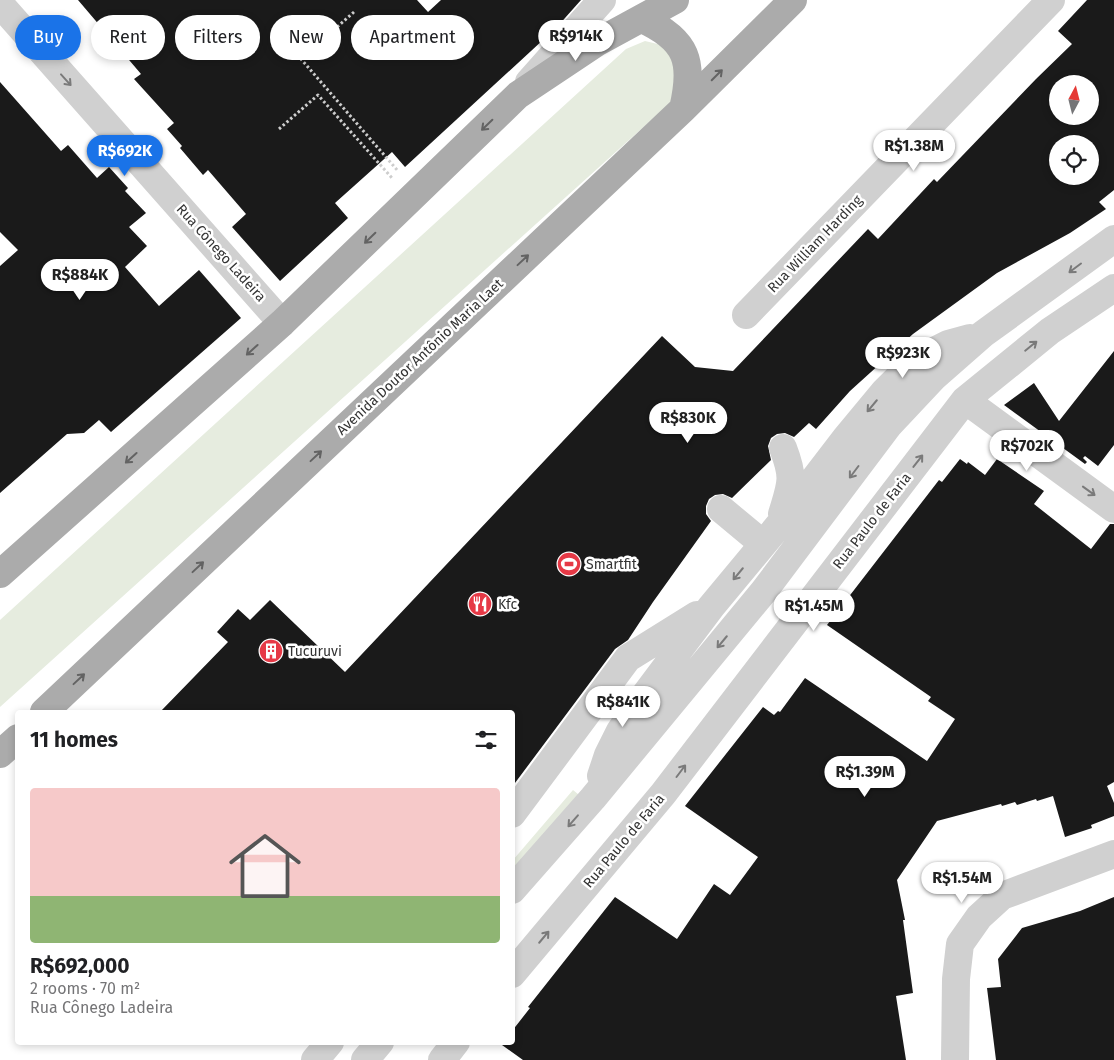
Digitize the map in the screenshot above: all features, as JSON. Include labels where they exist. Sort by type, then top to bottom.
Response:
[{"type":"main road","points":[[0,574],[282,323],[518,95],[596,43],[675,0]]},
{"type":"main road","name":"Avenida Doutor Antônio Maria Laet","points":[[46,710],[683,109],[793,0]]},
{"type":"main road","points":[[642,19],[661,28],[678,43],[687,64],[688,85],[683,109]]},
{"type":"main road","points":[[0,754],[15,741]]},
{"type":"street","points":[[518,95],[602,0]]},
{"type":"street","name":"Rua William Harding","points":[[746,315],[1051,0]]},
{"type":"street","name":"Rua Cônego Ladeira","points":[[0,4],[282,323]]},
{"type":"street","points":[[515,887],[593,798],[764,591],[888,426],[934,377],[983,334],[1114,239]]},
{"type":"street","name":"Rua Paulo de Faria","points":[[515,970],[663,794],[965,400],[1050,331],[1114,288]]},
{"type":"street","points":[[593,798],[608,755],[639,703],[711,607],[884,392],[905,370],[924,356],[948,344],[983,334]]},
{"type":"street","points":[[965,400],[1114,509]]},
{"type":"street","points":[[771,534],[791,482],[792,474],[783,448],[805,455],[823,451],[845,439]]},
{"type":"street","points":[[721,509],[771,534]]},
{"type":"street","points":[[515,810],[628,658],[711,607],[764,591]]},
{"type":"street","points":[[955,1060],[956,978],[960,944],[979,917],[1002,896],[1114,854]]},
{"type":"street","points":[[315,1060],[328,1045]]},
{"type":"street","points":[[365,1060],[378,1045]]},
{"type":"street","points":[[442,1060],[454,1045]]},
{"type":"path","points":[[354,12],[300,59],[413,196]]},
{"type":"path","points":[[279,129],[318,95],[413,196]]},
{"type":"shaded area","points":[[645,41],[666,46],[681,61],[679,95],[0,707],[0,620],[626,49]]},
{"type":"shaded area","points":[[573,790],[584,799],[515,880],[515,858]]},
{"type":"building","points":[[78,0],[417,0],[428,12],[441,0],[581,0],[557,27],[405,167],[392,152],[335,203],[348,218],[280,281],[232,227],[246,214],[208,170],[203,175],[180,148],[182,146],[167,129],[174,123],[134,79],[141,74],[129,60],[165,60],[165,15],[91,15]]},
{"type":"building","points":[[1087,0],[1114,0],[1114,190],[1099,202],[1106,209],[1070,233],[997,273],[913,334],[850,391],[816,429],[809,423],[794,437],[785,433],[777,434],[771,438],[768,446],[771,460],[732,498],[723,494],[715,495],[709,499],[706,506],[706,514],[711,521],[628,640],[615,649],[515,783],[515,710],[162,710],[228,642],[217,632],[238,609],[250,620],[270,600],[345,672],[662,336],[695,367],[733,371],[868,229],[878,239],[934,179],[937,182],[1072,44],[1058,31]]},
{"type":"building","points":[[0,82],[61,151],[68,145],[97,178],[109,167],[128,188],[125,191],[146,213],[129,227],[147,246],[125,267],[159,306],[199,270],[241,318],[111,432],[99,420],[84,433],[67,434],[0,493],[0,266],[18,250],[0,232]]},
{"type":"building","points":[[1114,351],[1114,445],[1098,466],[1085,456],[1083,458],[1087,462],[1085,464],[1004,405],[1034,383],[1059,421]]},
{"type":"building","points":[[960,459],[967,464],[968,462],[985,475],[997,459],[1044,491],[1034,504],[1091,549],[1110,524],[1114,524],[1114,782],[1107,786],[1114,803],[1114,816],[1091,825],[1092,828],[1065,837],[1053,796],[1017,805],[1015,802],[1002,806],[1001,804],[937,821],[897,880],[905,920],[903,920],[913,993],[896,996],[906,1060],[523,1060],[502,1045],[515,1045],[515,1027],[530,1008],[528,1007],[615,897],[677,939],[714,884],[730,895],[758,857],[685,806],[763,707],[774,715],[778,711],[780,712],[805,678],[927,761],[955,719],[928,701],[931,697],[827,625],[939,480],[942,482]]},
{"type":"building","points":[[1114,897],[1114,1060],[996,1060],[987,988],[1001,987],[998,959],[1022,928],[1080,911]]},
{"type":"place","name":"Smartfit","points":[[569,564]]},
{"type":"place","name":"Kfc","points":[[480,604]]},
{"type":"place","name":"Tucuruvi","points":[[271,651]]}]
